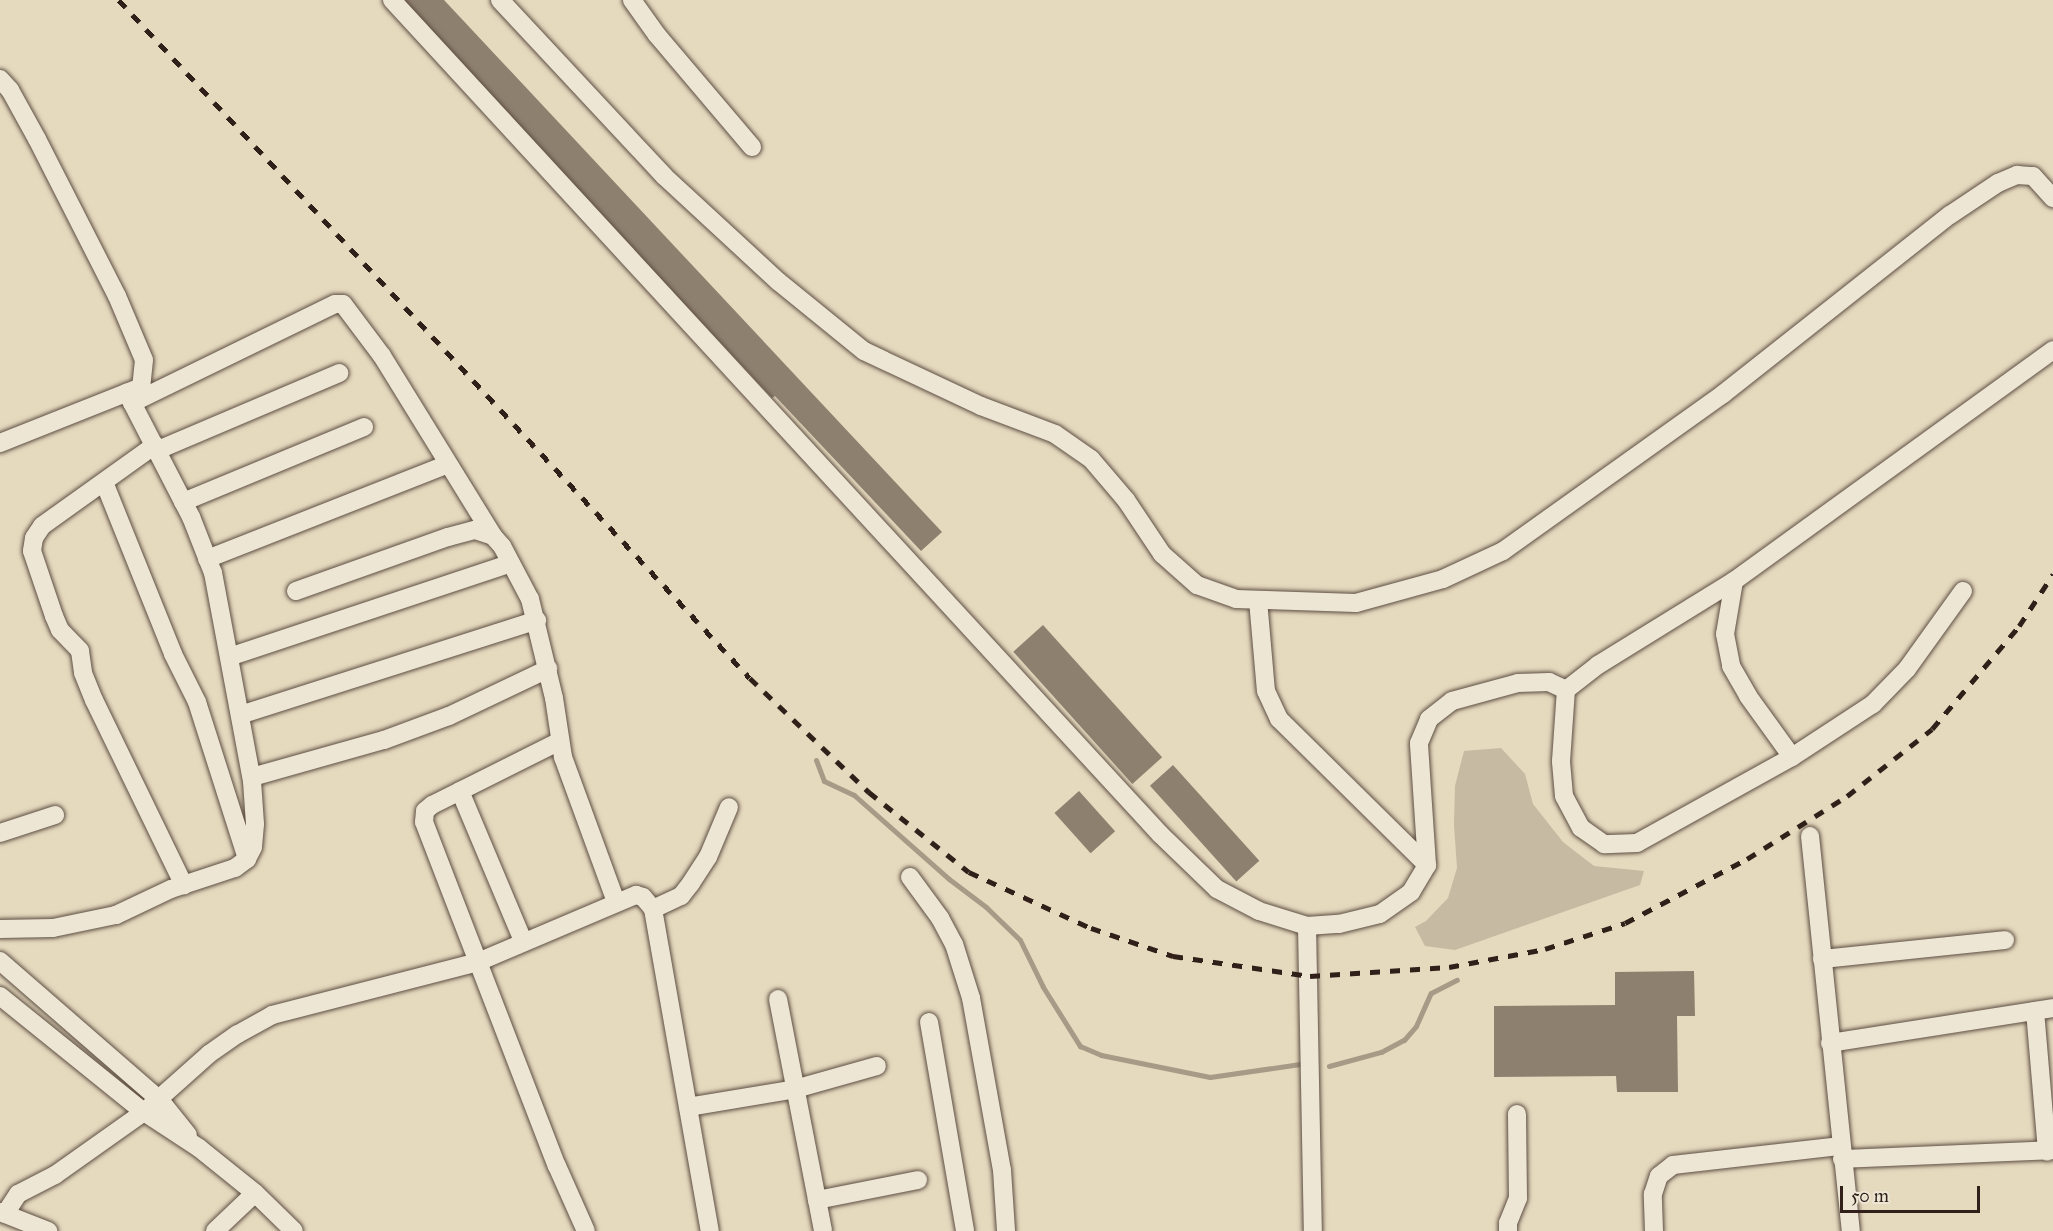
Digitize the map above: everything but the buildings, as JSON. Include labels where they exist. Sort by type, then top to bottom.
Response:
[{"type":"street","points":[[392,0],[1160,834],[1217,889],[1259,912],[1307,926],[1339,924],[1380,914],[1411,892],[1427,865],[1419,743],[1429,719],[1452,701],[1518,683],[1549,682],[1566,690]]},
{"type":"street","points":[[500,0],[664,176],[779,282],[864,351],[981,406],[1055,434],[1091,459],[1126,500],[1162,554],[1197,585],[1236,599],[1356,603],[1443,579],[1503,552],[1723,394],[1950,215],[1998,183],[2017,175],[2033,176],[2053,198]]},
{"type":"street","points":[[632,0],[657,35],[752,147]]},
{"type":"street","points":[[0,79],[10,90],[37,140],[117,296],[144,360],[141,387],[129,398]]},
{"type":"street","points":[[0,443],[129,398],[335,304],[343,304],[382,356],[446,465],[511,564],[530,599],[548,669],[560,741],[616,902]]},
{"type":"street","points":[[1963,591],[1907,669],[1873,704],[1792,757],[1637,843],[1604,844],[1581,828],[1564,796],[1561,761],[1566,690],[1598,665],[1734,581],[2053,350]]},
{"type":"street","points":[[184,885],[94,700],[83,674],[80,651],[60,630],[32,551],[34,538],[42,526],[156,447],[339,373]]},
{"type":"street","points":[[0,929],[53,928],[116,915],[184,885],[236,868],[247,859],[253,847],[255,825],[252,777],[213,573],[183,502],[129,398]]},
{"type":"street","points":[[183,502],[364,427]]},
{"type":"street","points":[[207,559],[446,465]]},
{"type":"street","points":[[104,482],[173,654],[196,702],[247,859]]},
{"type":"street","points":[[296,591],[448,537],[475,530],[493,536]]},
{"type":"street","points":[[229,657],[511,564]]},
{"type":"street","points":[[1734,581],[1725,634],[1731,666],[1748,696],[1792,757]]},
{"type":"street","points":[[1258,600],[1266,691],[1279,719],[1427,865]]},
{"type":"street","points":[[240,716],[537,620]]},
{"type":"street","points":[[252,777],[384,740],[448,716],[548,669]]},
{"type":"street","points":[[560,741],[432,805],[425,811],[423,822],[586,1231]]},
{"type":"street","points":[[460,790],[523,941]]},
{"type":"street","points":[[653,909],[681,896],[691,883],[708,857],[729,807]]},
{"type":"street","points":[[0,833],[55,815]]},
{"type":"street","points":[[1810,836],[1851,1231]]},
{"type":"street","points":[[910,877],[940,918],[954,944],[970,998],[1002,1170],[1006,1231]]},
{"type":"street","points":[[48,1231],[2,1213],[18,1194],[55,1175],[144,1112],[209,1054],[238,1034],[272,1015],[477,962],[636,895],[643,897],[653,909],[710,1231]]},
{"type":"street","points":[[1307,926],[1313,1231]]},
{"type":"street","points":[[1822,959],[2005,940]]},
{"type":"street","points":[[0,961],[159,1099],[199,1148]]},
{"type":"street","points":[[0,996],[144,1112],[199,1148],[255,1193],[294,1231]]},
{"type":"street","points":[[778,999],[823,1231]]},
{"type":"street","points":[[1654,1231],[1653,1194],[1659,1176],[1673,1165],[1842,1153],[2050,1150],[2044,1010],[1830,1043]]},
{"type":"street","points":[[929,1022],[965,1231]]},
{"type":"street","points":[[688,1107],[795,1089],[877,1066]]},
{"type":"street","points":[[1508,1231],[1508,1223],[1518,1198],[1517,1114]]},
{"type":"street","points":[[817,1200],[918,1180]]},
{"type":"street","points":[[215,1231],[255,1193]]},
{"type":"shaded area","points":[[1501,748],[1525,774],[1533,804],[1563,842],[1594,866],[1644,871],[1640,885],[1455,950],[1425,946],[1415,927],[1426,921],[1448,898],[1457,868],[1454,825],[1455,786],[1464,751]]},
{"type":"waterway","points":[[816,760],[824,781],[854,795],[949,879],[986,907],[1020,940],[1043,987],[1080,1046],[1101,1055],[1210,1077],[1300,1064]]},
{"type":"waterway","points":[[1329,1066],[1381,1052],[1404,1040],[1416,1026],[1431,993],[1457,980]]},
{"type":"railway","points":[[119,0],[750,678],[869,792],[969,872],[1091,928],[1173,956],[1310,976],[1449,967],[1545,949],[1625,923],[1747,859],[1847,796],[1932,729],[2019,626],[2053,574]]}]
